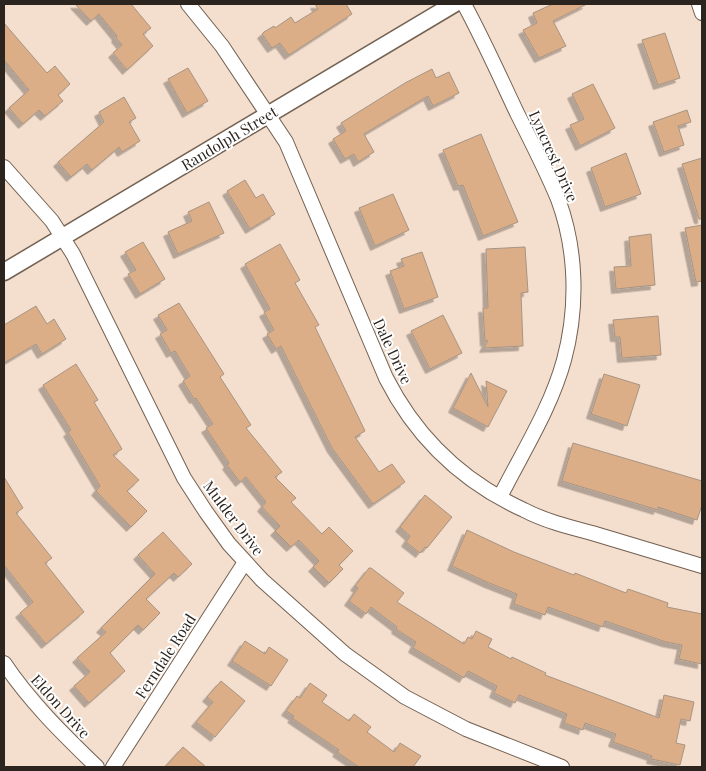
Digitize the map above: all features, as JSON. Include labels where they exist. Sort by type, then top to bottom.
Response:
[{"type":"street","name":"Dale Drive","points":[[188,4],[222,46],[286,142],[386,378],[398,401],[421,433],[468,478],[541,518],[702,566]]},
{"type":"street","name":"Randolph Street","points":[[4,272],[454,4]]},
{"type":"street","name":"Lyncrest Drive","points":[[464,4],[558,200],[570,244],[573,273],[571,326],[559,377],[500,497]]},
{"type":"street","points":[[699,4],[702,13]]},
{"type":"street","name":"Mulder Drive","points":[[4,167],[52,221],[77,261],[184,478],[217,528],[244,562],[344,654],[405,697],[466,729],[562,767]]},
{"type":"street","name":"Ferndale Road","points":[[113,767],[244,562]]},
{"type":"street","name":"Eldon Drive","points":[[4,663],[40,710],[97,767]]},
{"type":"building","points":[[75,4],[131,4],[151,28],[143,34],[153,46],[127,70],[113,53],[122,45],[116,38],[117,36],[99,14],[91,21]]},
{"type":"building","points":[[315,4],[346,4],[352,14],[289,55],[280,43],[272,48],[262,34],[291,17],[295,23],[318,9]]},
{"type":"building","points":[[553,4],[587,4],[553,21],[566,46],[539,58],[523,30],[537,23],[533,13]]},
{"type":"building","points":[[4,23],[47,73],[55,66],[70,84],[58,95],[63,101],[45,116],[39,110],[23,124],[9,108],[29,90],[4,60]]},
{"type":"building","points":[[665,33],[680,78],[658,85],[642,40]]},
{"type":"building","points":[[188,68],[208,101],[187,113],[168,79]]},
{"type":"building","points":[[432,69],[436,78],[449,72],[459,93],[433,106],[428,96],[364,134],[374,152],[358,162],[354,154],[345,159],[333,139],[346,131],[341,123],[405,83]]},
{"type":"building","points":[[593,84],[615,128],[580,146],[570,125],[584,119],[572,94]]},
{"type":"building","points":[[124,97],[136,118],[129,122],[140,141],[122,152],[119,147],[92,170],[87,164],[71,177],[58,162],[104,122],[99,112]]},
{"type":"building","points":[[687,110],[691,122],[678,126],[684,145],[664,152],[653,122]]},
{"type":"building","points":[[481,134],[518,222],[483,236],[463,185],[458,186],[443,150]]},
{"type":"building","points":[[626,153],[641,194],[605,207],[591,168]]},
{"type":"building","points":[[702,158],[702,219],[699,219],[682,164]]},
{"type":"building","points":[[245,180],[256,198],[263,194],[275,214],[250,229],[227,191]]},
{"type":"building","points":[[393,194],[409,230],[375,246],[359,208]]},
{"type":"building","points":[[209,202],[224,233],[178,254],[168,232],[192,221],[188,212]]},
{"type":"building","points":[[702,225],[702,281],[696,282],[685,228]]},
{"type":"building","points":[[651,234],[655,285],[616,289],[614,267],[631,266],[629,237]]},
{"type":"building","points":[[143,242],[165,279],[140,294],[128,274],[136,270],[125,252]]},
{"type":"building","points":[[280,244],[300,280],[295,283],[319,325],[315,327],[365,431],[355,437],[379,472],[392,464],[405,482],[373,504],[332,448],[281,346],[276,349],[267,334],[274,330],[264,312],[270,309],[245,264]]},
{"type":"building","points":[[525,247],[528,292],[521,293],[523,346],[484,348],[488,340],[485,342],[483,308],[488,308],[486,249]]},
{"type":"building","points":[[422,252],[438,297],[404,309],[390,271],[404,266],[401,259]]},
{"type":"building","points":[[179,303],[224,374],[220,377],[251,425],[246,428],[282,472],[275,477],[296,498],[291,502],[322,534],[329,527],[353,551],[339,565],[343,569],[329,583],[313,567],[319,561],[299,540],[291,547],[275,531],[280,526],[262,507],[266,502],[246,477],[240,482],[227,465],[229,463],[206,428],[213,424],[183,381],[190,376],[175,351],[171,353],[160,334],[167,330],[158,315]]},
{"type":"building","points":[[36,306],[47,324],[54,319],[66,339],[42,354],[36,344],[4,363],[4,325]]},
{"type":"building","points":[[443,315],[462,353],[430,369],[411,331]]},
{"type":"building","points":[[658,316],[661,355],[622,358],[620,337],[615,337],[613,320]]},
{"type":"building","points":[[76,364],[98,400],[94,402],[122,449],[113,455],[139,480],[127,491],[147,511],[131,527],[96,491],[100,486],[68,432],[71,430],[43,385]]},
{"type":"building","points":[[471,373],[488,407],[486,381],[507,391],[488,427],[453,408]]},
{"type":"building","points":[[604,374],[640,385],[627,426],[591,414]]},
{"type":"building","points":[[573,443],[702,481],[702,505],[697,520],[658,507],[658,510],[562,481]]},
{"type":"building","points":[[4,477],[23,508],[16,513],[52,558],[45,563],[84,612],[46,644],[20,613],[33,602],[4,565]]},
{"type":"building","points":[[425,495],[452,517],[427,548],[425,547],[420,553],[406,542],[410,536],[400,527]]},
{"type":"building","points":[[467,530],[514,552],[574,575],[575,573],[626,593],[628,589],[668,603],[667,607],[702,614],[702,664],[679,659],[682,645],[666,642],[605,621],[603,627],[548,607],[545,615],[514,604],[517,594],[452,566]]},
{"type":"building","points":[[163,532],[192,564],[178,577],[174,573],[146,599],[160,613],[143,630],[138,625],[110,653],[125,671],[89,703],[74,686],[90,672],[77,658],[106,632],[101,628],[155,574],[138,555]]},
{"type":"building","points":[[369,568],[404,593],[397,602],[464,644],[468,637],[472,639],[476,631],[492,639],[488,647],[511,659],[512,657],[546,673],[545,675],[659,718],[664,695],[694,702],[690,721],[681,719],[676,743],[685,745],[680,765],[651,759],[652,756],[613,742],[616,734],[585,723],[583,730],[564,723],[567,714],[519,695],[515,703],[494,693],[497,686],[468,671],[464,678],[413,648],[416,642],[396,629],[397,627],[371,607],[366,614],[349,601],[358,588],[355,586]]},
{"type":"building","points":[[245,641],[265,654],[269,647],[288,660],[271,686],[232,661]]},
{"type":"building","points":[[221,681],[245,701],[215,737],[196,722],[213,702],[207,697]]},
{"type":"building","points":[[310,683],[327,695],[322,702],[349,721],[354,714],[371,727],[367,732],[394,752],[400,743],[421,756],[413,767],[359,767],[337,752],[339,750],[292,718],[294,716],[286,711],[297,696],[300,698]]},
{"type":"building","points":[[183,747],[206,767],[165,767]]}]
